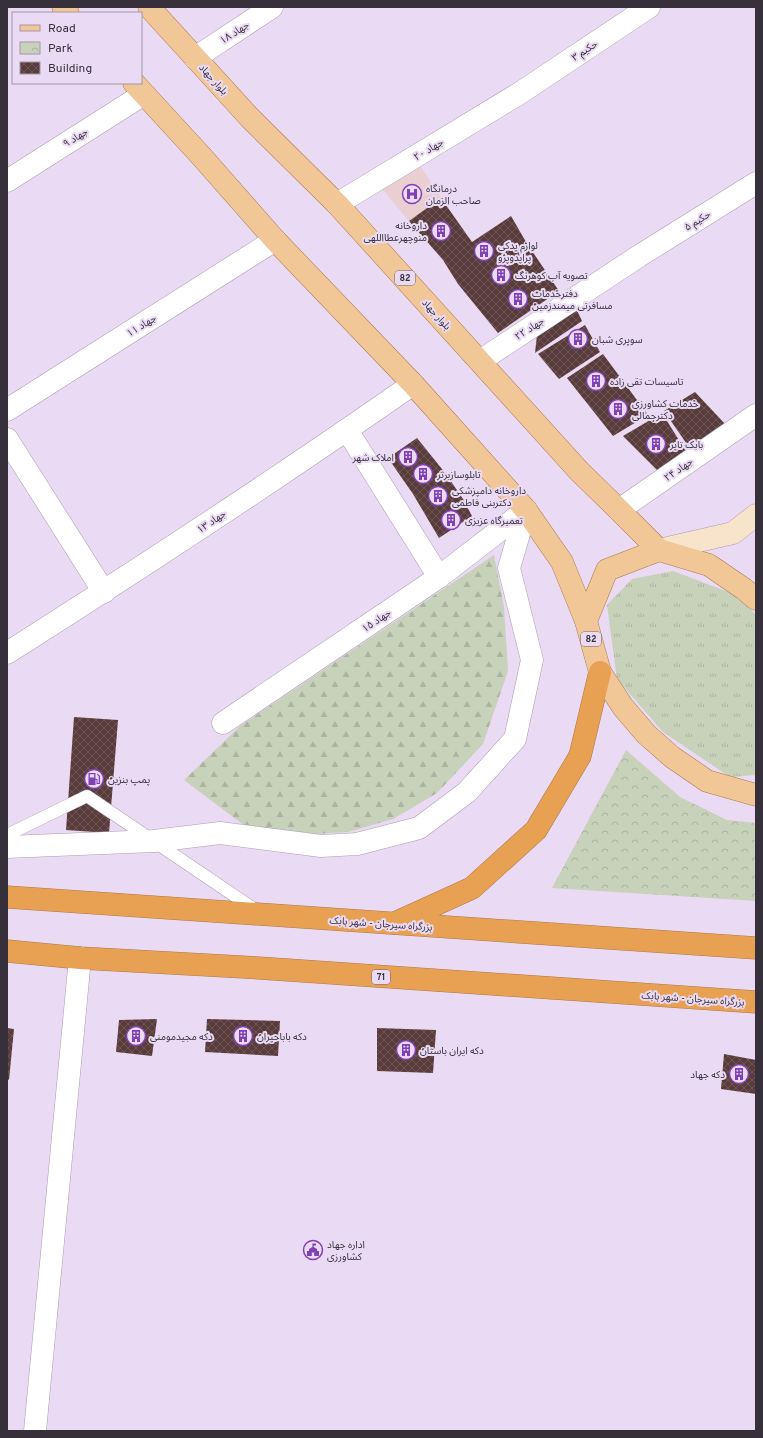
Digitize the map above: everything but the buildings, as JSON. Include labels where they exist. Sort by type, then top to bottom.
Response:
[{"type":"highway","name":"82","points":[[394,924],[472,888],[536,830],[580,756],[600,672]]},
{"type":"highway","name":"بزرگراه سیرجان - شهر بابک","points":[[7,896],[263,915],[756,948]]},
{"type":"highway","name":"بزرگراه سیرجان - شهر بابک","points":[[7,951],[80,958],[259,968],[756,1002]]},
{"type":"main road","name":"بلوار جهاد","points":[[149,7],[251,119],[337,204],[579,471],[659,550]]},
{"type":"main road","name":"82","points":[[139,88],[275,240],[413,384],[526,510],[562,562],[586,622],[600,672],[623,708],[646,734],[672,757],[707,781],[756,795]]},
{"type":"main road","name":"82","points":[[586,622],[607,570],[659,550],[709,565],[756,599]]},
{"type":"street","name":"جهاد ۱۸","points":[[195,58],[272,7]]},
{"type":"street","name":"حکیم ۳","points":[[520,93],[649,7]]},
{"type":"street","name":"جهاد ۹","points":[[7,181],[139,88]]},
{"type":"street","name":"جهاد ۲۰","points":[[337,204],[520,93]]},
{"type":"street","name":"حکیم ۵","points":[[639,256],[756,183]]},
{"type":"street","name":"جهاد ۱۱","points":[[7,410],[275,240]]},
{"type":"street","name":"جهاد ۲۲","points":[[480,361],[639,256]]},
{"type":"street","name":"جهاد ۱۳","points":[[7,653],[104,592],[347,430],[413,384]]},
{"type":"street","name":"جهاد ۲۴","points":[[620,510],[756,415]]},
{"type":"street","points":[[347,430],[439,577]]},
{"type":"street","points":[[7,439],[104,592]]},
{"type":"street","points":[[7,847],[154,841],[220,833],[321,846],[357,844],[419,828],[467,792],[515,738],[532,660],[509,568],[526,510]]},
{"type":"street","name":"جهاد ۱۵","points":[[223,724],[439,577],[526,510]]},
{"type":"street","points":[[659,550],[733,533],[756,515]]},
{"type":"street","points":[[35,1431],[80,958]]},
{"type":"lane","points":[[7,835],[86,796],[263,915]]},
{"type":"shaded area","name":"درمانگاه صاحب الزمان","points":[[420,165],[441,198],[409,221],[382,189]]},
{"type":"green space","points":[[494,555],[504,607],[508,671],[483,744],[437,793],[393,819],[348,832],[298,835],[245,826],[184,780],[240,726]]},
{"type":"green space","points":[[673,571],[739,596],[756,615],[756,775],[730,777],[663,732],[617,679],[607,605],[632,579]]},
{"type":"green space","points":[[626,750],[680,797],[727,820],[756,823],[756,901],[552,888]]},
{"type":"place","name":"درمانگاه صاحب الزمان","points":[[412,194]]},
{"type":"place","name":"داروخانه منوچهرعطااللهی","points":[[441,231]]},
{"type":"place","name":"لوازم یدکی پرایدوپژو","points":[[484,251]]},
{"type":"place","name":"تصویه آب کوهرنگ","points":[[501,275]]},
{"type":"place","name":"دفترخدمات مسافرتی میمندزمین","points":[[518,299]]},
{"type":"place","name":"سوپری شبان","points":[[578,339]]},
{"type":"place","name":"تاسیسات تقی زاده","points":[[596,381]]},
{"type":"place","name":"خدمات کشاورزی دکترجمالی","points":[[618,409]]},
{"type":"place","name":"بابک تایر","points":[[656,444]]},
{"type":"place","name":"املاک شهر","points":[[408,457]]},
{"type":"place","name":"تابلوسازبرتر","points":[[423,474]]},
{"type":"place","name":"داروخانه دامپزشکی دکتربنی فاطمی","points":[[438,496]]},
{"type":"place","name":"تعمیرگاه عزیزی","points":[[451,520]]},
{"type":"place","name":"پمپ بنزین","points":[[94,779]]},
{"type":"place","name":"دکه مجیدمومنی","points":[[136,1036]]},
{"type":"place","name":"دکه باباحیران","points":[[243,1036]]},
{"type":"place","name":"دکه ایران باستان","points":[[406,1050]]},
{"type":"place","name":"دکه جهاد","points":[[739,1074]]},
{"type":"place","name":"اداره جهاد کشاورزی","points":[[313,1250]]}]
